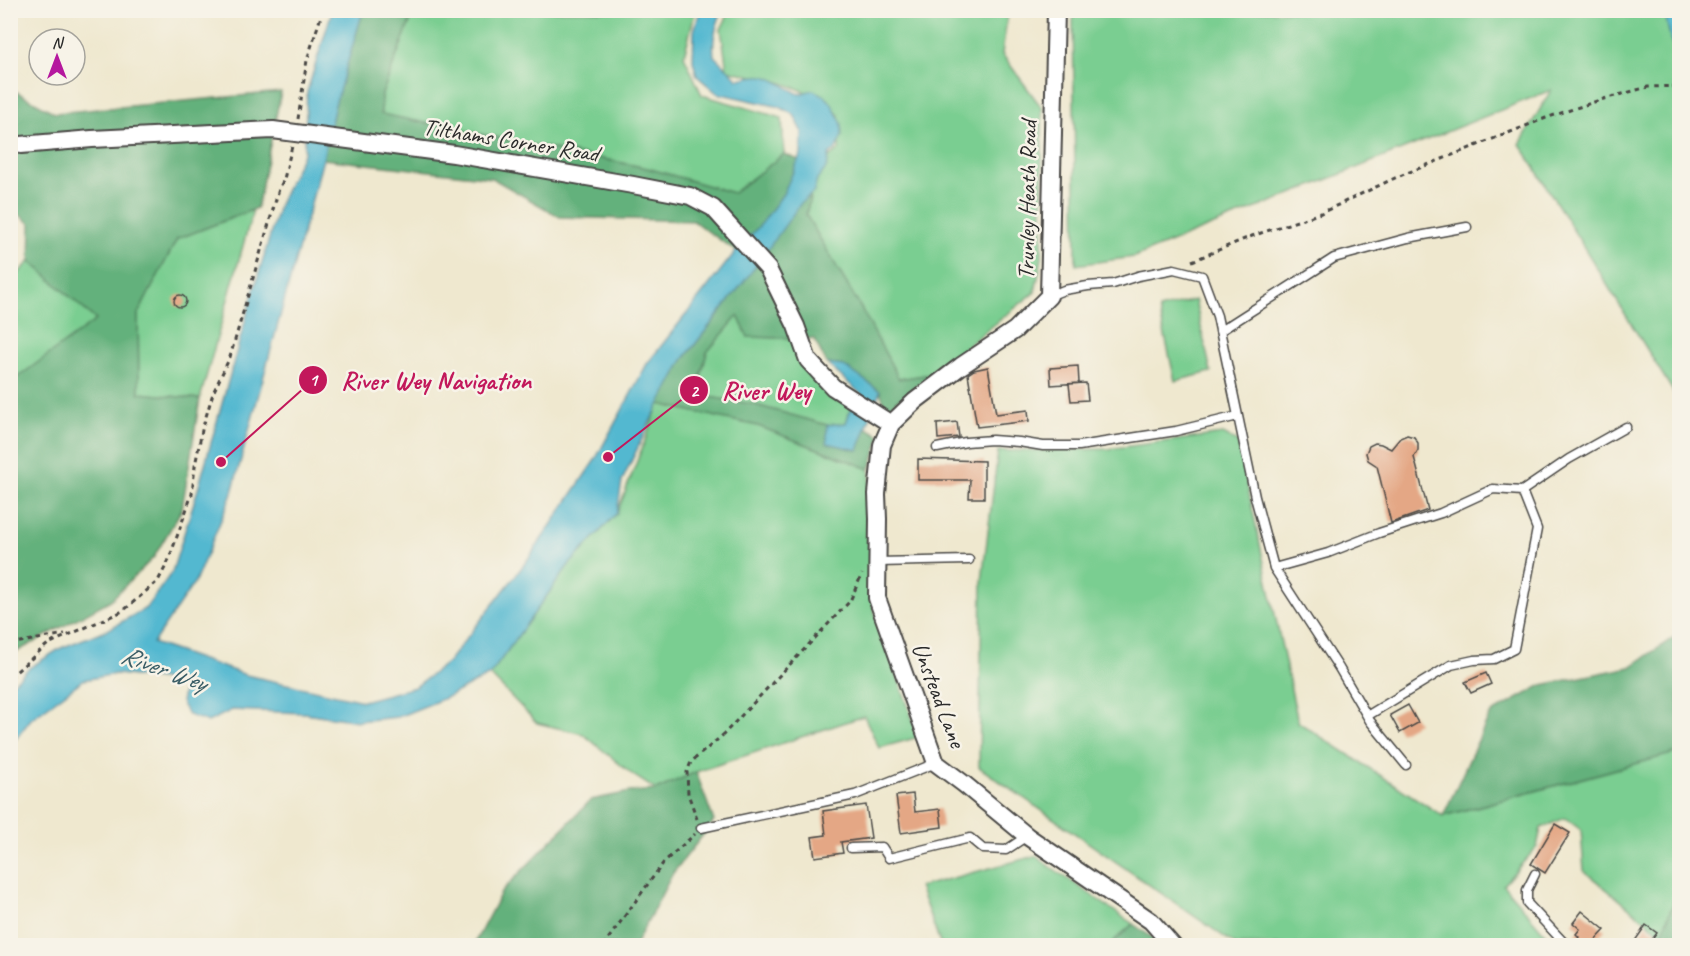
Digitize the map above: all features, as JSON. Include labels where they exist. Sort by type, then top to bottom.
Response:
[{"type":"street","name":"Trunley Heath Road","points":[[891,424],[915,401],[961,366],[1015,330],[1049,296],[1056,10]]},
{"type":"street","name":"Tilthams Corner Road","points":[[10,143],[21,145],[273,130],[454,154],[690,196],[713,208],[768,268],[796,326],[808,360],[833,387],[891,424]]},
{"type":"street","name":"Unstead Lane","points":[[891,424],[882,445],[877,494],[877,598],[936,763],[1027,836],[1151,921],[1173,945]]},
{"type":"lane","points":[[1220,331],[1334,258],[1408,238],[1467,227]]},
{"type":"lane","points":[[1049,296],[1072,289],[1113,284],[1174,269],[1202,276],[1217,316],[1255,497],[1274,568],[1339,668],[1367,716],[1406,765]]},
{"type":"lane","points":[[937,448],[992,440],[1043,446],[1078,446],[1176,431],[1238,417]]},
{"type":"lane","points":[[1274,568],[1328,553],[1379,533],[1441,513],[1493,489],[1521,491],[1569,459],[1626,427]]},
{"type":"lane","points":[[1367,716],[1451,665],[1494,659],[1514,649],[1537,529],[1521,491]]},
{"type":"lane","points":[[878,562],[969,560]]},
{"type":"lane","points":[[701,828],[855,795],[936,763]]},
{"type":"lane","points":[[851,848],[882,847],[889,858],[970,838],[983,849],[1006,850],[1027,836]]},
{"type":"lane","points":[[1535,874],[1527,890],[1527,903],[1567,945]]},
{"type":"path","points":[[10,644],[69,633],[123,611],[158,581],[168,562],[192,494],[202,430],[213,393],[230,357],[279,189],[284,179],[296,134],[307,60],[323,10]]},
{"type":"path","points":[[1174,269],[1252,236],[1321,213],[1397,177],[1546,118],[1648,87],[1680,86]]},
{"type":"path","points":[[603,945],[664,862],[701,828],[688,794],[687,772],[691,762],[723,735],[850,601],[863,571]]},
{"type":"path","points":[[10,676],[48,644],[69,633]]},
{"type":"green space","points":[[363,11],[414,11],[382,94],[381,114],[647,168],[733,193],[784,154],[817,167],[806,215],[861,308],[899,379],[932,374],[886,410],[880,391],[844,366],[827,364],[814,339],[748,337],[738,316],[707,352],[696,395],[752,404],[827,425],[827,443],[857,450],[866,427],[881,436],[870,469],[758,426],[659,404],[683,360],[722,310],[766,243],[736,251],[693,221],[560,217],[492,178],[323,159],[335,105]]},
{"type":"green space","points":[[414,11],[696,11],[684,56],[702,95],[782,118],[784,154],[733,193],[647,168],[381,114],[382,94]]},
{"type":"green space","points":[[730,11],[1008,11],[1002,54],[1042,108],[1042,258],[1035,292],[932,374],[899,379],[861,308],[806,215],[817,167],[839,150],[839,115],[819,97],[783,83],[727,70],[721,29]]},
{"type":"green space","points":[[1073,11],[1679,11],[1679,401],[1520,144],[1551,90],[1134,257],[1076,265]]},
{"type":"green space","points":[[11,89],[55,113],[281,92],[257,208],[177,239],[138,314],[139,393],[200,399],[182,509],[154,557],[111,600],[11,655],[10,383],[96,320],[30,261],[31,224],[11,208]]},
{"type":"green space","points":[[253,210],[200,399],[139,393],[138,314],[177,239]]},
{"type":"green space","points":[[30,261],[96,320],[11,383],[11,281]]},
{"type":"green space","points":[[1195,300],[1211,372],[1175,381],[1159,309]]},
{"type":"green space","points":[[738,316],[748,337],[787,338],[800,344],[812,379],[851,408],[846,423],[827,425],[752,404],[696,395],[707,352]]},
{"type":"green space","points":[[659,404],[758,426],[870,469],[873,607],[919,737],[879,748],[864,716],[696,772],[656,790],[633,775],[583,734],[537,723],[490,675],[568,566],[617,513]]},
{"type":"green space","points":[[1223,434],[1238,442],[1298,722],[1443,816],[1679,752],[1679,887],[1662,934],[1584,871],[1581,830],[1565,818],[1541,828],[1537,847],[1503,885],[1555,945],[1236,945],[979,767],[982,581],[998,451],[1107,449]]},
{"type":"green space","points":[[1679,634],[1679,752],[1443,816],[1492,713],[1542,685],[1630,667]]},
{"type":"green space","points":[[696,772],[714,821],[673,873],[635,945],[473,946],[502,891],[591,800],[630,792],[656,790]]},
{"type":"green space","points":[[1035,856],[1133,924],[1109,945],[941,945],[919,887]]},
{"type":"green space","points":[[1679,887],[1679,943],[1662,934]]},
{"type":"green space","points":[[1133,924],[1163,945],[1109,946]]},
{"type":"water","points":[[332,11],[363,11],[335,105],[323,159],[231,496],[196,580],[153,643],[246,675],[363,701],[415,687],[448,662],[526,562],[595,460],[647,364],[783,194],[801,154],[802,131],[794,115],[780,107],[717,93],[697,76],[693,61],[694,31],[700,11],[722,11],[715,33],[714,56],[738,79],[763,76],[799,94],[813,90],[824,95],[842,124],[842,136],[835,150],[829,155],[827,167],[817,180],[814,192],[801,203],[756,266],[683,360],[622,481],[617,513],[568,566],[490,675],[445,698],[398,717],[358,721],[304,713],[232,710],[208,722],[188,715],[181,702],[184,687],[162,679],[116,674],[83,680],[31,719],[11,745],[11,685],[29,668],[61,648],[111,628],[146,608],[172,572],[280,202],[304,152],[307,92]]},
{"type":"water","points":[[1664,11],[1679,11],[1679,58],[1671,41]]},
{"type":"water","points":[[827,364],[844,366],[880,391],[858,450],[827,443],[827,425],[846,423],[851,408],[862,395]]},
{"type":"building","points":[[182,295],[186,301],[182,307],[178,307],[174,299]]},
{"type":"building","points":[[1078,366],[1079,383],[1051,385],[1050,368]]},
{"type":"building","points":[[988,367],[996,414],[1028,410],[1029,421],[977,427],[968,374]]},
{"type":"building","points":[[1086,383],[1088,400],[1071,401],[1069,384]]},
{"type":"building","points":[[957,422],[959,437],[938,439],[937,424]]},
{"type":"building","points":[[1407,435],[1414,437],[1418,443],[1418,450],[1414,457],[1428,510],[1391,523],[1377,466],[1368,460],[1366,453],[1369,446],[1375,443],[1391,449],[1400,438]]},
{"type":"building","points":[[918,459],[984,461],[984,498],[969,498],[970,480],[918,480]]},
{"type":"building","points":[[1486,673],[1491,684],[1471,693],[1465,682]]},
{"type":"building","points":[[1408,705],[1418,723],[1400,733],[1390,715]]},
{"type":"building","points":[[913,794],[915,812],[940,809],[942,827],[901,833],[896,796]]},
{"type":"building","points":[[866,805],[871,838],[841,842],[843,853],[815,857],[812,837],[826,835],[823,811]]},
{"type":"building","points":[[1555,824],[1570,833],[1545,873],[1531,864]]},
{"type":"building","points":[[1582,911],[1605,930],[1591,945],[1573,945],[1579,937],[1576,934],[1580,929],[1573,923]]},
{"type":"building","points":[[1646,925],[1657,933],[1648,945],[1632,945]]},
{"type":"place","name":"River Wey","points":[[608,457]]},
{"type":"place","name":"River Wey Navigation","points":[[221,462]]}]
